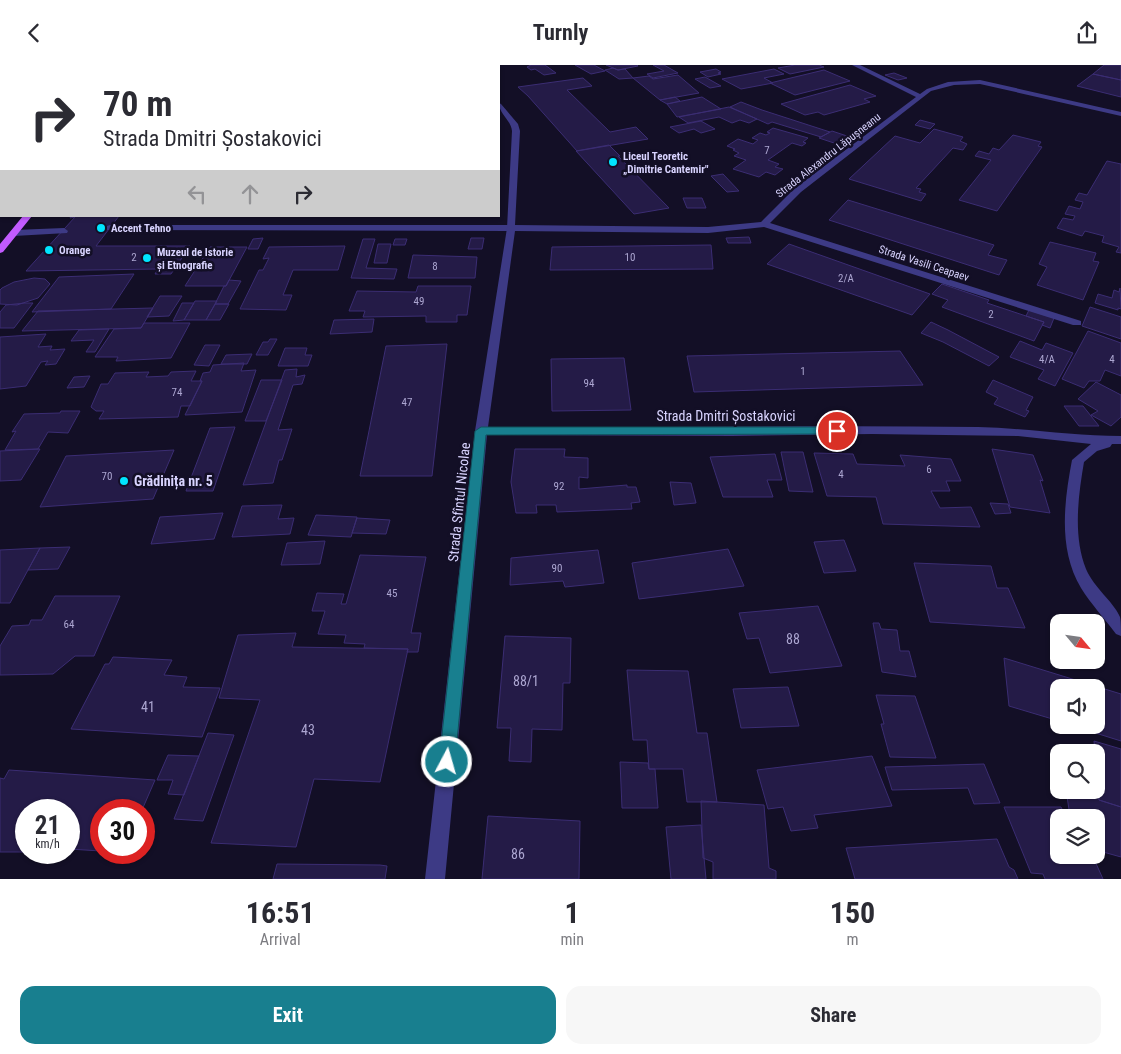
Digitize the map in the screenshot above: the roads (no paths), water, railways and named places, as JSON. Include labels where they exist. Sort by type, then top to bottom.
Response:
[{"type":"main road","points":[[0,250],[27,217]]},
{"type":"street","points":[[855,65],[921,97]]},
{"type":"street","name":"Strada Alexandru Lăpușneanu","points":[[764,225],[785,201],[798,190],[921,97],[944,83],[969,81],[1121,114]]},
{"type":"street","name":"Strada Sfîntul Nicolae","points":[[435,879],[481,431],[510,228],[516,131],[515,124],[500,106]]},
{"type":"street","points":[[110,228],[510,228],[708,231],[764,225]]},
{"type":"street","name":"Strada Vasili Ceapaev","points":[[764,225],[1077,323]]},
{"type":"street","points":[[14,233],[64,231]]},
{"type":"street","name":"Strada Dmitri Șostakovici","points":[[481,431],[901,431],[1018,433],[1088,440],[1121,441]]},
{"type":"street","points":[[1121,441],[1092,448],[1078,460],[1074,482],[1072,527],[1072,547],[1076,564],[1086,583],[1121,629]]},
{"type":"place","name":"Liceul Teoretic „Dimitrie Cantemir\"","points":[[613,162]]},
{"type":"place","name":"Accent Tehno","points":[[101,228]]},
{"type":"place","name":"Orange","points":[[49,250]]},
{"type":"place","name":"Muzeul de Istorie și Etnografie","points":[[147,258]]},
{"type":"place","name":"Grădinița nr. 5","points":[[124,481]]}]
